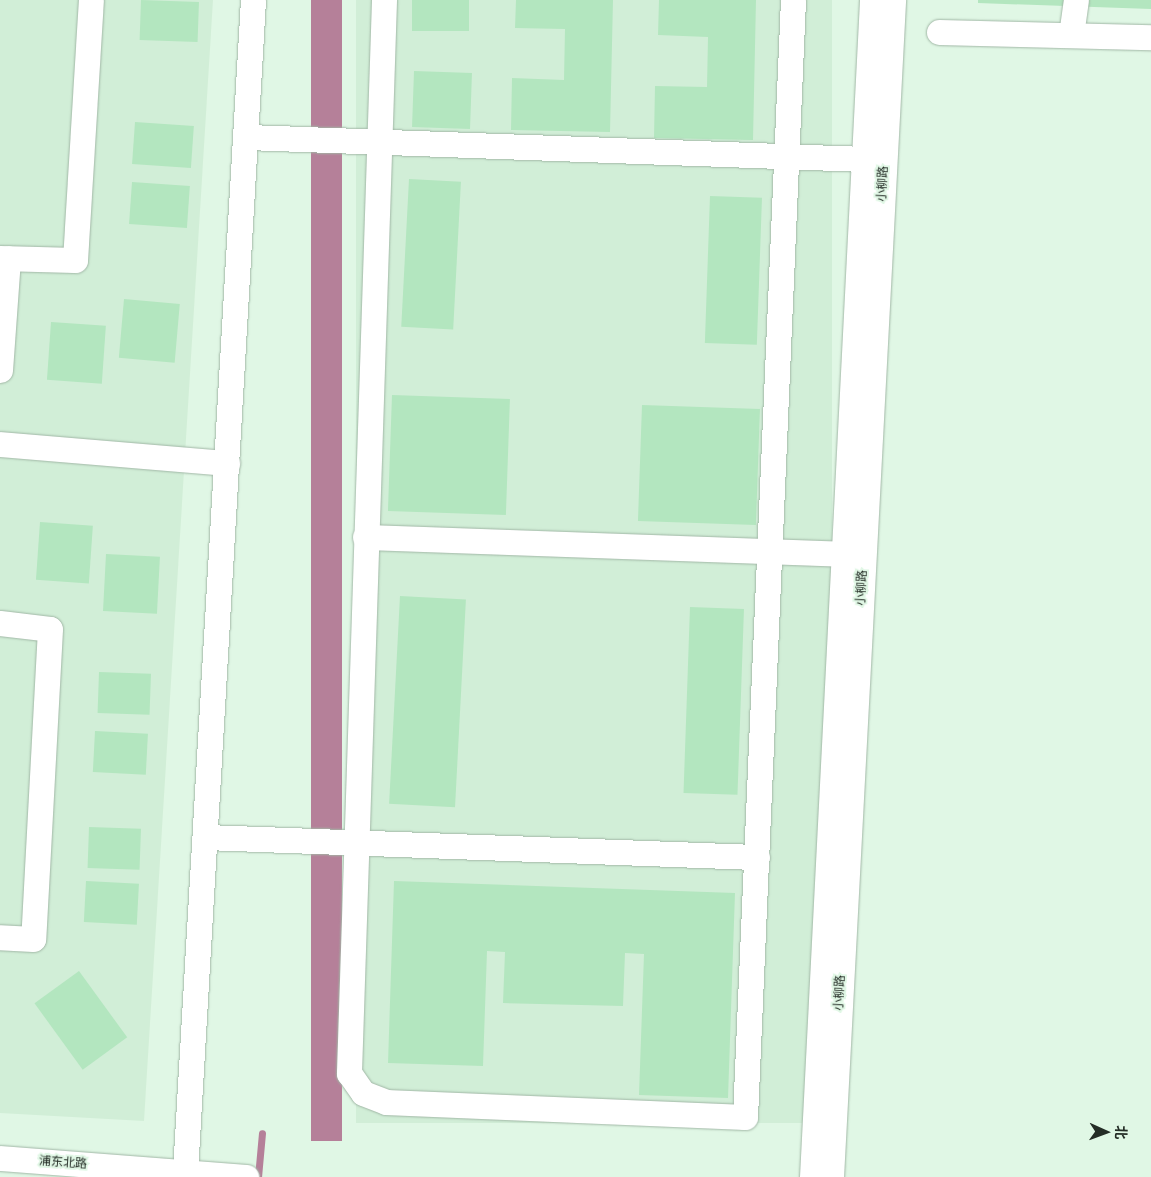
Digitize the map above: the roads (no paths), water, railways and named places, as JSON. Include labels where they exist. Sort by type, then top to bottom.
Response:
[{"type":"street","points":[[0,370],[4,258],[75,260],[91,0]]},
{"type":"street","points":[[185,1172],[253,0]]},
{"type":"street","points":[[384,0],[349,1064],[355,1084],[368,1096],[386,1102],[746,1118],[793,0]]},
{"type":"street","name":"小柳路","points":[[812,1177],[872,0]]},
{"type":"street","name":"小柳路","points":[[831,1177],[893,0]]},
{"type":"street","points":[[1071,36],[1076,0]]},
{"type":"street","points":[[939,32],[1151,37]]},
{"type":"street","points":[[246,137],[353,144],[379,143],[864,159]]},
{"type":"street","points":[[0,444],[227,463]]},
{"type":"street","points":[[366,537],[844,554]]},
{"type":"street","points":[[0,623],[50,630],[33,939],[0,937]]},
{"type":"street","points":[[205,837],[329,845],[757,857]]},
{"type":"street","name":"浦东北路","points":[[0,1158],[246,1177]]},
{"type":"waterway","points":[[258,1177],[262,1133]]}]
